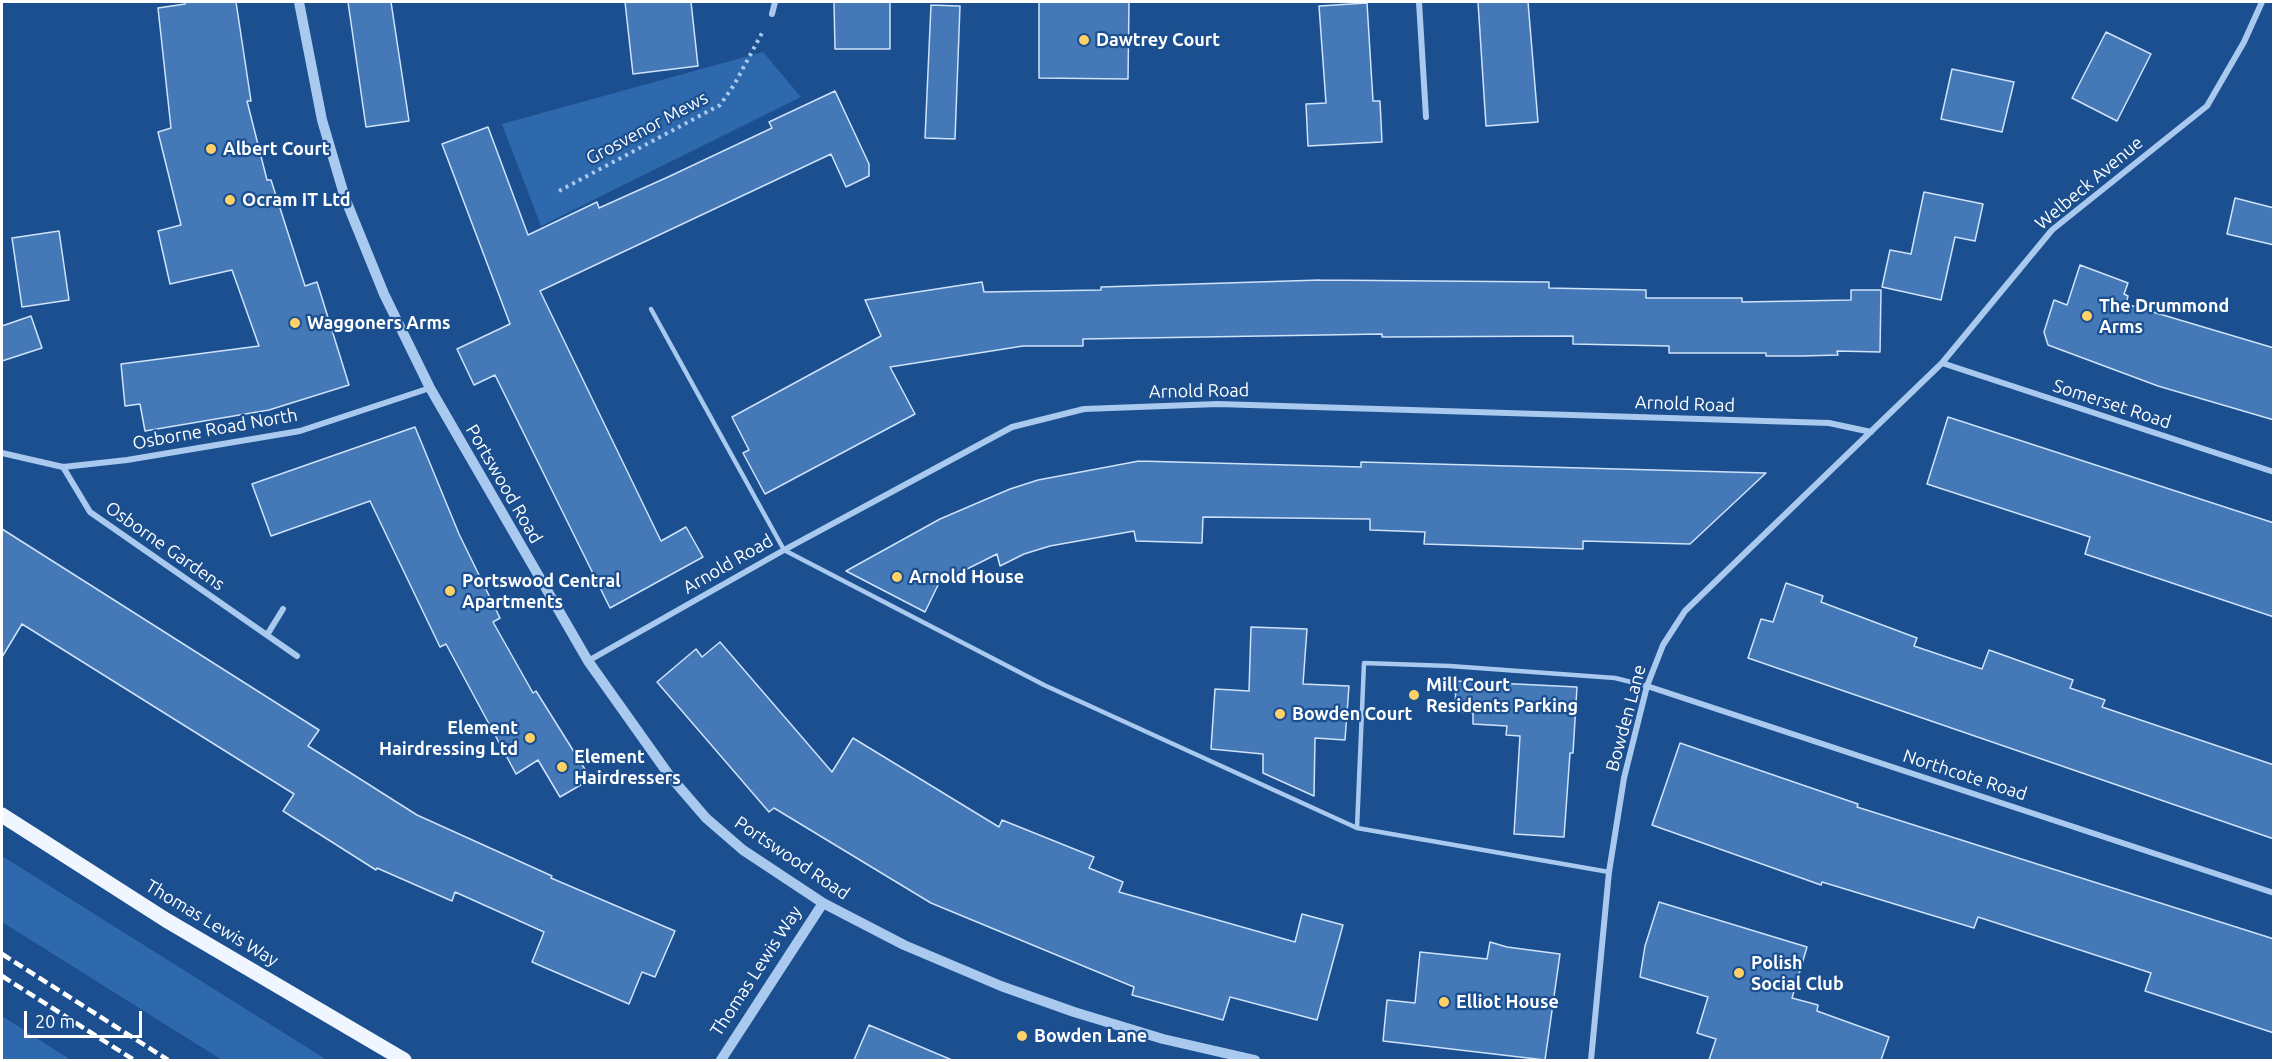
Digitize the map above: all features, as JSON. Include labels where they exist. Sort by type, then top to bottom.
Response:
[{"type":"main road","name":"Thomas Lewis Way","points":[[2,815],[166,920],[405,1060]]},
{"type":"street","name":"Portswood Road","points":[[299,2],[322,120],[345,198],[384,294],[429,388],[588,661],[669,775],[706,818],[743,850],[823,903],[904,945],[1011,990],[1074,1012],[1163,1039],[1255,1060]]},
{"type":"street","points":[[772,14],[775,2]]},
{"type":"street","points":[[1419,2],[1426,117]]},
{"type":"street","name":"Welbeck Avenue","points":[[1871,432],[1942,363],[2052,230],[2207,106],[2244,42],[2262,2]]},
{"type":"street","name":"Somerset Road","points":[[1942,363],[2274,472]]},
{"type":"street","name":"Osborne Road North","points":[[2,453],[63,467],[127,460],[300,431],[429,388]]},
{"type":"street","name":"Arnold Road","points":[[588,661],[784,550],[1012,427],[1084,409],[1218,404],[1829,423],[1871,432]]},
{"type":"street","name":"Bowden Lane","points":[[1591,1060],[1609,872],[1624,778],[1647,686],[1663,645],[1685,611],[1871,432]]},
{"type":"street","name":"Osborne Gardens","points":[[63,467],[90,512],[297,656]]},
{"type":"street","points":[[267,635],[283,609]]},
{"type":"street","name":"Northcote Road","points":[[1647,686],[2274,893]]},
{"type":"street","name":"Thomas Lewis Way","points":[[721,1060],[823,903]]},
{"type":"lane","points":[[651,309],[784,550],[1044,685],[1357,828],[1609,872]]},
{"type":"lane","points":[[1357,828],[1364,663],[1450,666],[1615,678],[1647,686]]},
{"type":"path","name":"Grosvenor Mews","points":[[559,191],[720,105],[734,85],[772,14]]},
{"type":"shaded area","points":[[763,52],[801,97],[541,226],[502,124]]},
{"type":"shaded area","points":[[2,856],[327,1060],[222,1060],[2,922]]},
{"type":"shaded area","points":[[2,1016],[71,1060],[2,1060]]},
{"type":"building","points":[[185,2],[236,2],[251,101],[247,101],[267,180],[271,180],[305,286],[317,282],[349,385],[269,410],[145,431],[140,404],[125,406],[121,364],[259,346],[232,270],[170,284],[158,231],[181,225],[158,132],[171,128],[158,8],[185,4]]},
{"type":"building","points":[[348,2],[391,2],[409,121],[366,127]]},
{"type":"building","points":[[625,2],[691,2],[698,66],[633,74]]},
{"type":"building","points":[[834,2],[890,2],[890,49],[835,49]]},
{"type":"building","name":"Dawtrey Court","points":[[1039,2],[1129,2],[1128,79],[1039,78]]},
{"type":"building","points":[[1478,2],[1528,2],[1538,122],[1486,126]]},
{"type":"building","points":[[1367,3],[1373,101],[1380,101],[1382,142],[1308,146],[1306,104],[1326,103],[1319,6]]},
{"type":"building","points":[[931,5],[960,6],[955,139],[925,138]]},
{"type":"building","points":[[2106,32],[2151,54],[2117,121],[2072,98]]},
{"type":"building","points":[[1952,69],[2014,82],[2002,132],[1941,119]]},
{"type":"building","points":[[835,91],[869,164],[869,176],[846,187],[831,154],[540,291],[661,541],[686,527],[703,557],[610,608],[495,375],[474,385],[457,349],[510,324],[442,144],[488,127],[528,235],[597,202],[599,208],[668,177],[772,128],[769,122]]},
{"type":"building","points":[[1924,192],[1983,204],[1975,241],[1955,237],[1941,300],[1882,287],[1890,250],[1911,254]]},
{"type":"building","points":[[2235,198],[2274,208],[2274,245],[2227,234]]},
{"type":"building","points":[[59,231],[69,300],[22,307],[12,238]]},
{"type":"building","points":[[2080,265],[2128,283],[2124,294],[2128,296],[2126,304],[2274,348],[2274,420],[2158,386],[2048,345],[2044,332],[2054,300],[2067,305]]},
{"type":"building","points":[[1320,280],[1549,282],[1549,288],[1646,290],[1646,298],[1742,298],[1742,302],[1851,300],[1851,290],[1881,290],[1880,352],[1837,351],[1838,355],[1802,356],[1766,356],[1766,353],[1669,353],[1669,346],[1573,344],[1573,336],[1382,337],[1382,334],[1083,339],[1083,346],[1023,346],[890,367],[915,414],[765,494],[743,453],[749,450],[732,417],[881,336],[865,300],[982,282],[984,292],[1101,290],[1101,287]]},
{"type":"building","points":[[31,316],[42,348],[2,361],[2,326]]},
{"type":"building","points":[[1948,417],[2274,523],[2274,617],[2085,554],[2090,537],[1927,484]]},
{"type":"building","points":[[415,427],[459,534],[500,618],[493,622],[533,693],[536,691],[591,779],[560,797],[538,760],[516,774],[446,644],[440,647],[370,501],[271,536],[252,484]]},
{"type":"building","points":[[1139,461],[1361,467],[1361,462],[1766,473],[1690,544],[1583,541],[1583,549],[1424,544],[1425,532],[1370,530],[1370,519],[1203,517],[1202,543],[1136,541],[1134,531],[1050,546],[1024,554],[1000,566],[997,554],[939,583],[925,612],[846,571],[940,519],[1010,489],[1038,480]]},
{"type":"building","points":[[2,529],[319,730],[308,746],[417,815],[552,876],[551,878],[675,931],[655,977],[642,972],[629,1004],[532,962],[544,932],[455,892],[452,901],[377,868],[376,870],[283,811],[294,794],[22,624],[2,657]]},
{"type":"building","points":[[1786,583],[1823,596],[1821,602],[1917,638],[1914,646],[1982,669],[1989,650],[2073,680],[2070,688],[2105,700],[2102,707],[2274,765],[2274,839],[1748,658],[1761,619],[1773,622]]},
{"type":"building","name":"Bowden Court","points":[[1251,627],[1307,629],[1303,684],[1349,686],[1345,740],[1315,738],[1314,796],[1263,773],[1263,754],[1211,749],[1215,689],[1249,691]]},
{"type":"building","points":[[720,642],[832,772],[853,738],[999,827],[1002,820],[1094,857],[1089,868],[1123,882],[1119,892],[1295,942],[1302,914],[1343,925],[1317,1020],[1230,997],[1223,1020],[1132,995],[1134,987],[931,903],[774,808],[769,812],[657,682],[696,649],[702,657]]},
{"type":"building","points":[[1456,681],[1577,687],[1564,837],[1514,834],[1520,736],[1506,735],[1507,726],[1473,724],[1473,713],[1455,712]]},
{"type":"building","points":[[1680,743],[1858,804],[1857,807],[2274,939],[2274,1033],[2145,991],[2151,973],[1978,917],[1974,928],[1822,882],[1821,885],[1652,825]]},
{"type":"building","name":"Polish Social Club","points":[[1659,902],[1807,947],[1792,998],[1818,1005],[1817,1011],[1889,1037],[1881,1060],[1709,1060],[1716,1039],[1697,1033],[1708,997],[1640,977],[1645,946]]},
{"type":"building","points":[[1490,942],[1507,947],[1560,954],[1545,1060],[1383,1041],[1387,1000],[1415,1003],[1420,952],[1487,959]]},
{"type":"building","points":[[869,1025],[952,1060],[854,1060]]},
{"type":"railway","points":[[2,954],[168,1060]]},
{"type":"railway","points":[[2,976],[134,1060]]},
{"type":"place","name":"Dawtrey Court","points":[[1084,40]]},
{"type":"place","name":"Albert Court","points":[[211,149]]},
{"type":"place","name":"Ocram IT Ltd","points":[[230,200]]},
{"type":"place","name":"The Drummond Arms","points":[[2087,316]]},
{"type":"place","name":"Waggoners Arms","points":[[295,323]]},
{"type":"place","name":"Arnold House","points":[[897,577]]},
{"type":"place","name":"Portswood Central Apartments","points":[[450,591]]},
{"type":"place","name":"Mill Court Residents Parking","points":[[1414,695]]},
{"type":"place","name":"Bowden Court","points":[[1280,714]]},
{"type":"place","name":"Element Hairdressing Ltd","points":[[530,738]]},
{"type":"place","name":"Element Hairdressers","points":[[562,767]]},
{"type":"place","name":"Polish Social Club","points":[[1739,973]]},
{"type":"place","name":"Elliot House","points":[[1444,1002]]},
{"type":"place","name":"Bowden Lane","points":[[1022,1036]]}]
